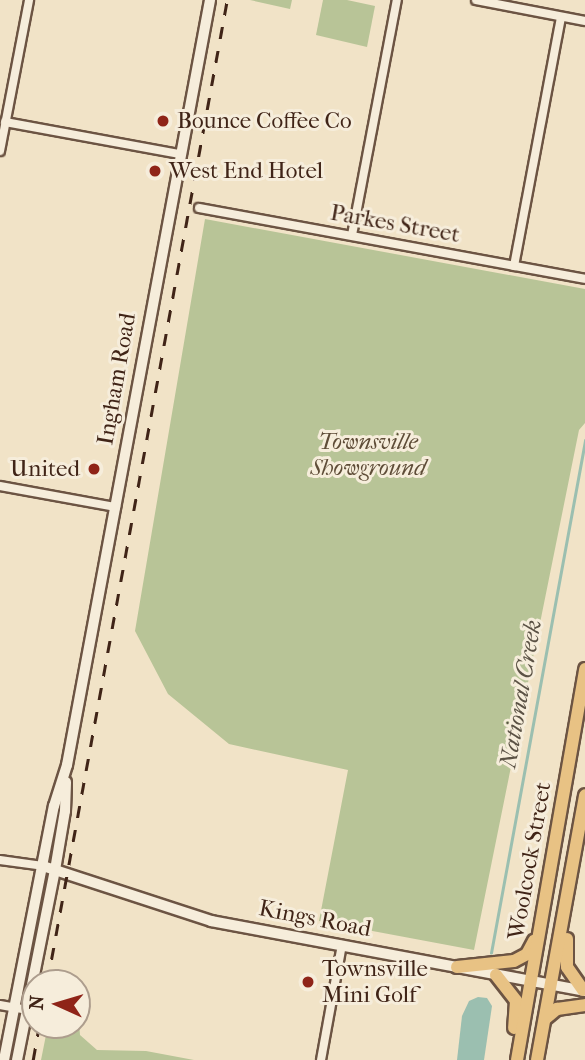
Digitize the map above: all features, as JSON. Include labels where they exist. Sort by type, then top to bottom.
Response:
[{"type":"main road","name":"Ingham Road","points":[[4,1060],[54,806],[67,765],[210,0]]},
{"type":"main road","name":"Woolcock Street","points":[[517,1060],[585,669]]},
{"type":"main road","name":"Ingham Road","points":[[35,969],[65,811],[67,765]]},
{"type":"main road","name":"Woolcock Street","points":[[537,1060],[585,794]]},
{"type":"main road","points":[[584,990],[569,972],[565,950],[585,839]]},
{"type":"main road","name":"Kings Road","points":[[43,866],[211,921],[584,990]]},
{"type":"main road","points":[[457,967],[518,960],[527,954],[537,936]]},
{"type":"main road","points":[[496,975],[513,995],[517,1007],[511,1060]]},
{"type":"main road","points":[[545,1019],[557,1009],[585,1005]]},
{"type":"main road","name":"Ingham Road","points":[[17,1060],[21,1039]]},
{"type":"street","points":[[0,151],[29,0]]},
{"type":"street","points":[[352,235],[397,0]]},
{"type":"street","points":[[476,0],[585,21]]},
{"type":"street","points":[[514,266],[561,16]]},
{"type":"street","points":[[5,122],[180,154]]},
{"type":"street","name":"Parkes Street","points":[[199,208],[585,279]]},
{"type":"street","points":[[0,486],[116,508]]},
{"type":"street","points":[[0,860],[43,866]]},
{"type":"street","points":[[321,1060],[342,945]]},
{"type":"street","points":[[0,1006],[21,1009]]},
{"type":"green space","points":[[250,0],[292,0],[290,9]]},
{"type":"green space","points":[[323,0],[347,0],[375,6],[367,47],[316,35]]},
{"type":"green space","name":"Townsville Showground","points":[[205,219],[585,289],[585,423],[579,430],[474,950],[319,921],[348,770],[229,744],[168,694],[135,631]]},
{"type":"green space","points":[[45,1039],[85,1039],[97,1050],[146,1051],[194,1060],[41,1060]]},
{"type":"shaded area","points":[[478,997],[487,998],[492,1006],[484,1060],[457,1060],[462,1016],[469,1001]]},
{"type":"waterway","name":"National Creek","points":[[491,953],[585,441]]},
{"type":"railway","points":[[50,969],[227,0]]},
{"type":"railway","points":[[33,1060],[37,1039]]},
{"type":"place","name":"Bounce Coffee Co","points":[[163,121]]},
{"type":"place","name":"West End Hotel","points":[[155,171]]},
{"type":"place","name":"United","points":[[94,469]]},
{"type":"place","name":"Townsville Mini Golf","points":[[308,982]]}]
